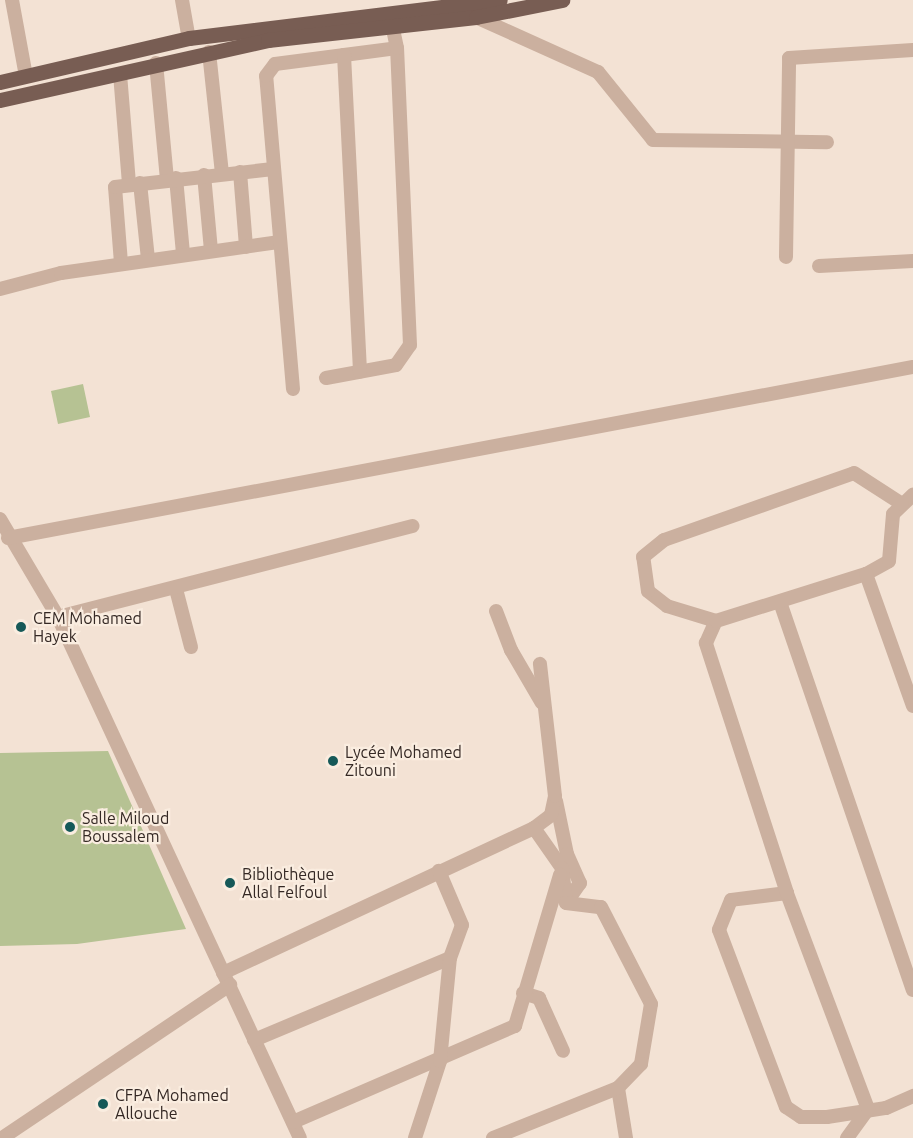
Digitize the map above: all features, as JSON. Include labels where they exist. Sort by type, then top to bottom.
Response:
[{"type":"main road","points":[[0,100],[209,52],[391,22],[500,0]]},
{"type":"main road","points":[[0,82],[189,38],[476,17],[562,0]]},
{"type":"street","points":[[12,0],[26,75]]},
{"type":"street","points":[[182,0],[189,38]]},
{"type":"street","points":[[476,17],[598,72],[648,139],[827,142]]},
{"type":"street","points":[[326,378],[396,365],[410,345],[397,48],[391,22]]},
{"type":"street","points":[[293,389],[266,69],[397,48]]},
{"type":"street","points":[[786,257],[789,58],[913,50]]},
{"type":"street","points":[[209,52],[222,174]]},
{"type":"street","points":[[344,56],[360,372]]},
{"type":"street","points":[[156,63],[183,254]]},
{"type":"street","points":[[120,74],[134,183],[148,259]]},
{"type":"street","points":[[121,263],[114,190],[134,183],[273,170]]},
{"type":"street","points":[[240,172],[246,247]]},
{"type":"street","points":[[204,175],[211,250]]},
{"type":"street","points":[[0,289],[121,263],[280,242]]},
{"type":"street","points":[[819,266],[913,261]]},
{"type":"street","points":[[8,538],[913,367]]},
{"type":"street","points":[[854,473],[908,500],[893,514],[889,561],[866,574],[716,621],[667,606],[648,591],[644,557],[664,540],[854,473]]},
{"type":"street","points":[[0,519],[8,538],[58,617],[300,1138]]},
{"type":"street","points":[[58,617],[176,589],[412,526]]},
{"type":"street","points":[[866,574],[913,706]]},
{"type":"street","points":[[176,589],[191,646]]},
{"type":"street","points":[[780,602],[913,990]]},
{"type":"street","points":[[496,611],[511,650],[545,706]]},
{"type":"street","points":[[716,621],[706,643],[787,893],[868,1109]]},
{"type":"street","points":[[540,664],[555,796],[567,854],[580,882],[566,903]]},
{"type":"street","points":[[2,1138],[227,979],[439,871],[534,828],[551,814],[555,796]]},
{"type":"street","points":[[534,828],[562,868],[566,903]]},
{"type":"street","points":[[293,1122],[515,1026],[562,868]]},
{"type":"street","points":[[415,1138],[440,1058],[450,958],[462,925],[439,871]]},
{"type":"street","points":[[787,893],[731,900],[719,930],[786,1107],[801,1117],[868,1109],[913,1096]]},
{"type":"street","points":[[493,1138],[618,1088],[641,1064],[651,1004],[601,907],[566,903]]},
{"type":"street","points":[[254,1040],[450,958]]},
{"type":"street","points":[[523,993],[539,999],[563,1051]]},
{"type":"street","points":[[618,1088],[626,1138]]},
{"type":"street","points":[[847,1138],[868,1109]]},
{"type":"green space","points":[[83,384],[90,417],[58,424],[51,391]]},
{"type":"green space","name":"Salle Miloud Boussalem","points":[[108,751],[186,929],[77,944],[0,946],[0,753]]},
{"type":"place","name":"CEM Mohamed Hayek","points":[[21,627]]},
{"type":"place","name":"Lycée Mohamed Zitouni","points":[[333,761]]},
{"type":"place","name":"Salle Miloud Boussalem","points":[[70,827]]},
{"type":"place","name":"Bibliothèque Allal Felfoul","points":[[230,883]]},
{"type":"place","name":"CFPA Mohamed Allouche","points":[[103,1104]]}]
